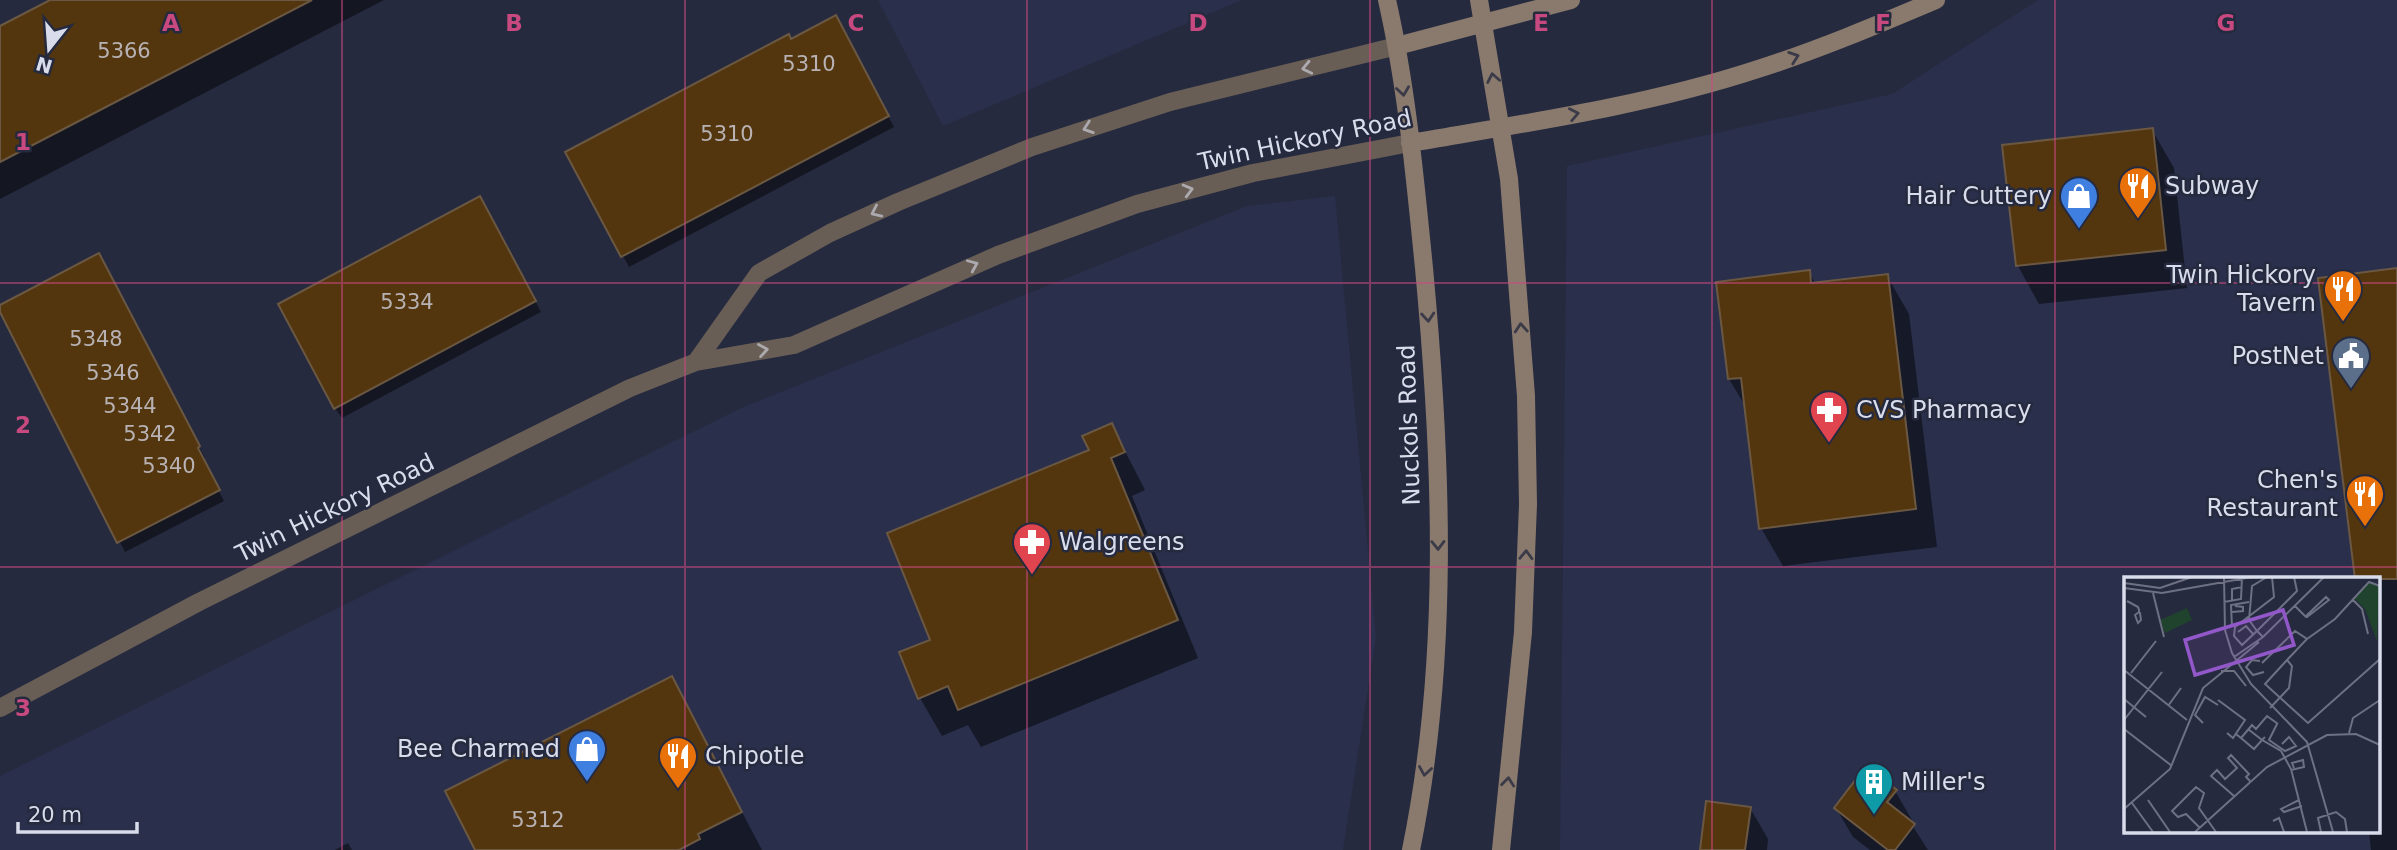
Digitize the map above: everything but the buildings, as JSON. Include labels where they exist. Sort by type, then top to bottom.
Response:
[{"type":"main road","name":"Nuckols Road","points":[[1387,0],[1397,46],[1410,143],[1434,393],[1438,582],[1430,737],[1411,850]]},
{"type":"main road","points":[[1479,0],[1509,179],[1526,396],[1528,504],[1523,632],[1501,850]]},
{"type":"main road","points":[[1397,46],[1571,0]]},
{"type":"main road","name":"Twin Hickory Road","points":[[1410,143],[1599,109],[1755,70],[1828,45],[1936,0]]},
{"type":"street","points":[[696,362],[759,273],[830,233],[898,202],[1032,147],[1170,102],[1397,46]]},
{"type":"street","name":"Twin Hickory Road","points":[[0,708],[200,602],[606,400],[696,362],[794,345],[998,255],[1137,204],[1252,173],[1410,143]]},
{"type":"shaded area","points":[[878,0],[1242,0],[943,126]]},
{"type":"shaded area","points":[[2038,0],[2397,0],[2397,850],[1560,850],[1567,166],[1892,94]]},
{"type":"shaded area","points":[[1335,196],[1376,637],[1343,850],[0,850],[0,776],[741,408],[1247,206]]},
{"type":"place","name":"Subway","points":[[2138,220]]},
{"type":"place","name":"Hair Cuttery","points":[[2079,230]]},
{"type":"place","name":"Twin Hickory Tavern","points":[[2343,323]]},
{"type":"place","name":"PostNet","points":[[2351,390]]},
{"type":"place","name":"CVS Pharmacy","points":[[1829,444]]},
{"type":"place","name":"Chen's Restaurant","points":[[2365,528]]},
{"type":"place","name":"Walgreens","points":[[1032,576]]},
{"type":"place","name":"Bee Charmed","points":[[587,783]]},
{"type":"place","name":"Chipotle","points":[[678,790]]},
{"type":"place","name":"Miller's","points":[[1874,816]]}]
